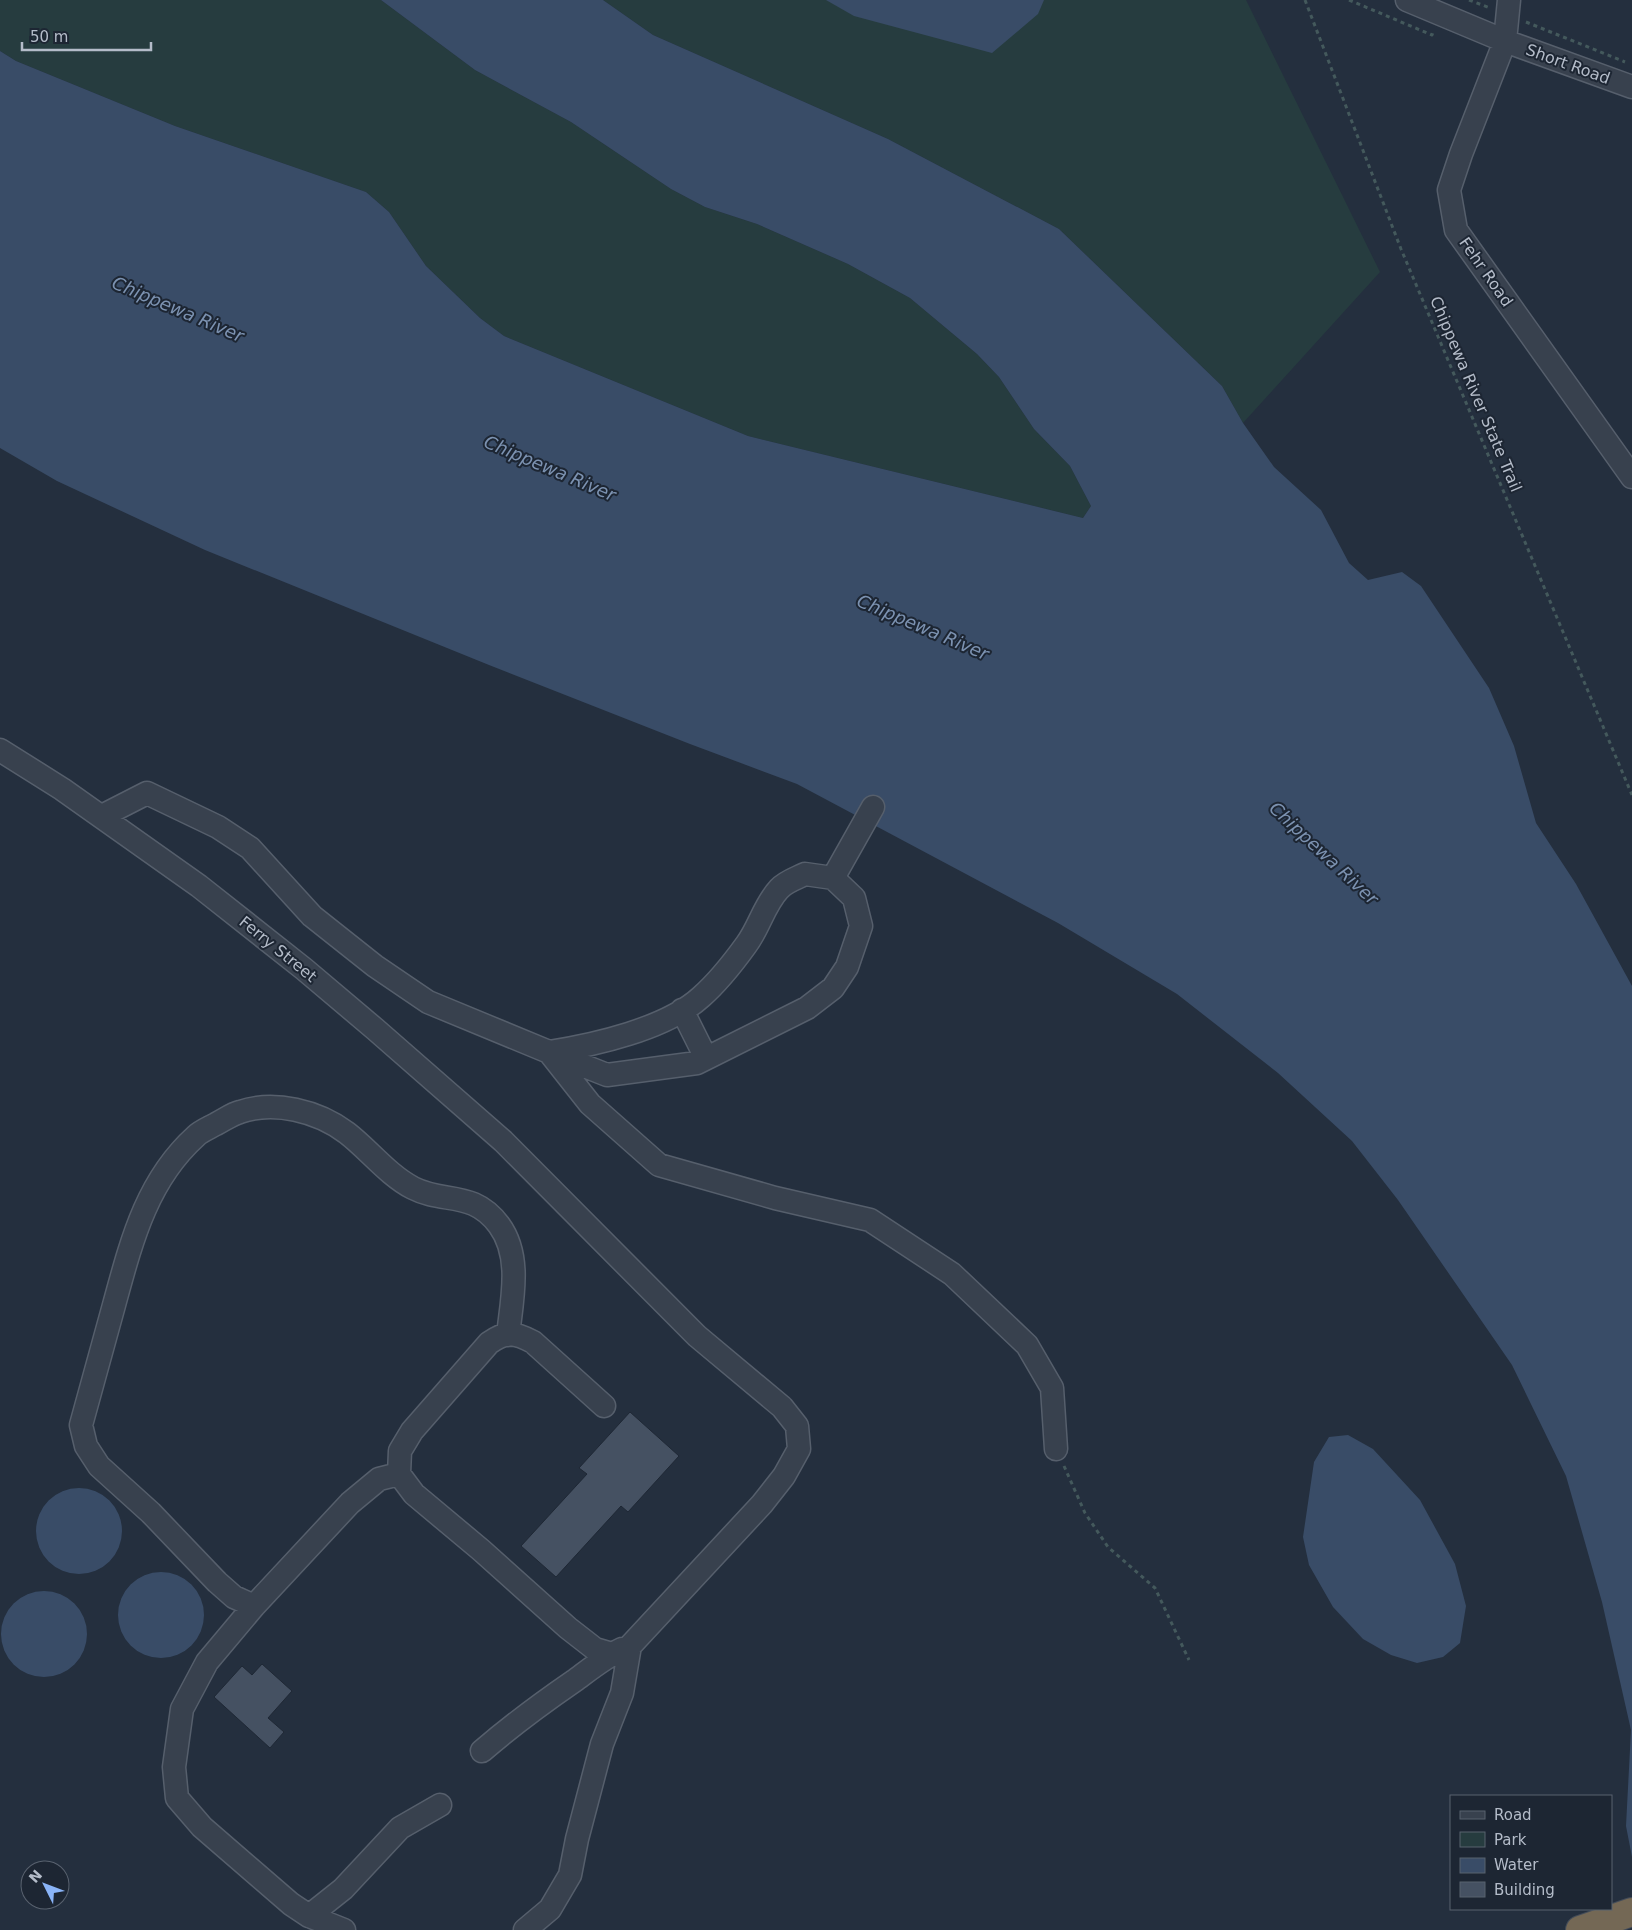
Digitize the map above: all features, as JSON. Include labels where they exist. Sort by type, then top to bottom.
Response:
[{"type":"highway","points":[[1580,1930],[1632,1912]]},
{"type":"street","name":"Short Road","points":[[1407,0],[1505,41],[1632,87]]},
{"type":"street","name":"Fehr Road","points":[[1508,7],[1505,41],[1449,190],[1456,230],[1632,477]]},
{"type":"street","name":"Ferry Street","points":[[0,750],[102,816],[199,886],[376,1029],[504,1141],[535,1175],[697,1336],[782,1407],[797,1426],[799,1448],[784,1476],[762,1504],[621,1650],[506,1730],[482,1751]]},
{"type":"street","points":[[102,816],[148,793],[218,827],[250,848],[312,916],[374,966],[428,1002],[549,1052],[607,1075],[697,1063],[808,1008],[833,988],[847,967],[861,926],[854,898],[833,878],[805,874],[780,888],[766,909],[748,943],[732,964],[700,998],[682,1010],[652,1025],[623,1036],[591,1046],[549,1052]]},
{"type":"street","points":[[833,878],[873,807]]},
{"type":"street","points":[[682,1010],[706,1058]]},
{"type":"street","points":[[549,1052],[590,1104],[659,1165],[776,1198],[870,1220],[952,1274],[1027,1344],[1052,1388],[1056,1450]]},
{"type":"street","points":[[254,1606],[234,1597],[228,1592],[151,1513],[99,1466],[86,1446],[81,1425],[131,1243],[152,1191],[175,1157],[198,1134],[239,1112],[268,1106],[302,1112],[328,1121],[346,1133],[406,1184],[424,1193],[470,1201],[487,1212],[499,1225],[509,1243],[514,1283],[508,1334]]},
{"type":"street","points":[[525,1930],[550,1910],[570,1875],[577,1839],[602,1744],[622,1693],[621,1650],[595,1649],[568,1628],[482,1550],[414,1494],[400,1474],[400,1452],[412,1431],[489,1343],[501,1334],[520,1335],[533,1342],[604,1406]]},
{"type":"street","points":[[344,1930],[308,1916],[291,1904],[202,1827],[177,1798],[174,1767],[182,1710],[207,1662],[254,1606],[350,1503],[379,1478],[400,1474]]},
{"type":"street","points":[[308,1916],[343,1889],[400,1828],[440,1805]]},
{"type":"path","name":"Chippewa River State Trail","points":[[1305,0],[1401,249],[1632,795]]},
{"type":"path","points":[[1348,0],[1432,36]]},
{"type":"path","points":[[1470,0],[1508,7],[1632,65]]},
{"type":"path","points":[[1056,1450],[1085,1513],[1108,1547],[1156,1588],[1189,1660]]},
{"type":"green space","points":[[0,0],[381,0],[475,70],[571,122],[671,189],[705,207],[757,224],[848,264],[910,298],[977,354],[999,377],[1034,429],[1070,466],[1091,506],[1083,518],[748,436],[504,336],[480,318],[426,266],[389,212],[366,192],[175,126],[16,61],[0,51]]},
{"type":"green space","points":[[603,0],[1246,0],[1380,272],[1243,423],[1222,386],[1059,229],[888,139],[653,35]]},
{"type":"water","name":"Chippewa River","points":[[381,0],[603,0],[653,35],[888,139],[1059,229],[1222,386],[1243,423],[1274,467],[1321,510],[1349,563],[1368,580],[1402,572],[1421,586],[1489,688],[1514,746],[1536,823],[1576,884],[1632,986],[1632,1857],[1626,1826],[1631,1730],[1602,1602],[1566,1476],[1512,1365],[1398,1200],[1352,1141],[1278,1073],[1177,994],[1058,923],[797,784],[489,665],[205,550],[57,481],[0,448],[0,51],[16,61],[175,126],[366,192],[389,212],[426,266],[480,318],[504,336],[748,436],[1083,518],[1091,506],[1070,466],[1034,429],[999,377],[977,354],[910,298],[848,264],[757,224],[705,207],[671,189],[571,122],[475,70]]},
{"type":"water","points":[[826,0],[1044,0],[1038,14],[992,53],[854,16]]},
{"type":"water","points":[[1348,1435],[1373,1449],[1420,1500],[1455,1564],[1466,1606],[1460,1643],[1443,1657],[1417,1663],[1391,1655],[1363,1639],[1333,1607],[1309,1565],[1303,1537],[1314,1462],[1329,1437]]},
{"type":"water","points":[[71,1488],[87,1488],[96,1491],[110,1500],[119,1514],[122,1531],[119,1548],[110,1562],[96,1571],[87,1574],[71,1574],[55,1567],[43,1555],[36,1539],[36,1523],[43,1507],[55,1495]]},
{"type":"water","points":[[153,1572],[169,1572],[178,1575],[192,1584],[201,1598],[204,1615],[201,1632],[192,1646],[178,1655],[169,1658],[153,1658],[137,1651],[125,1639],[118,1623],[118,1607],[125,1591],[137,1579]]},
{"type":"water","points":[[36,1591],[52,1591],[61,1594],[75,1603],[84,1617],[87,1634],[84,1651],[75,1665],[61,1674],[52,1677],[36,1677],[20,1670],[8,1658],[1,1642],[1,1626],[8,1610],[20,1598]]},
{"type":"building","points":[[630,1412],[679,1456],[628,1512],[621,1506],[556,1577],[521,1546],[587,1474],[579,1468]]},
{"type":"building","points":[[262,1664],[292,1691],[268,1718],[284,1732],[270,1748],[214,1697],[242,1666],[252,1675]]}]
